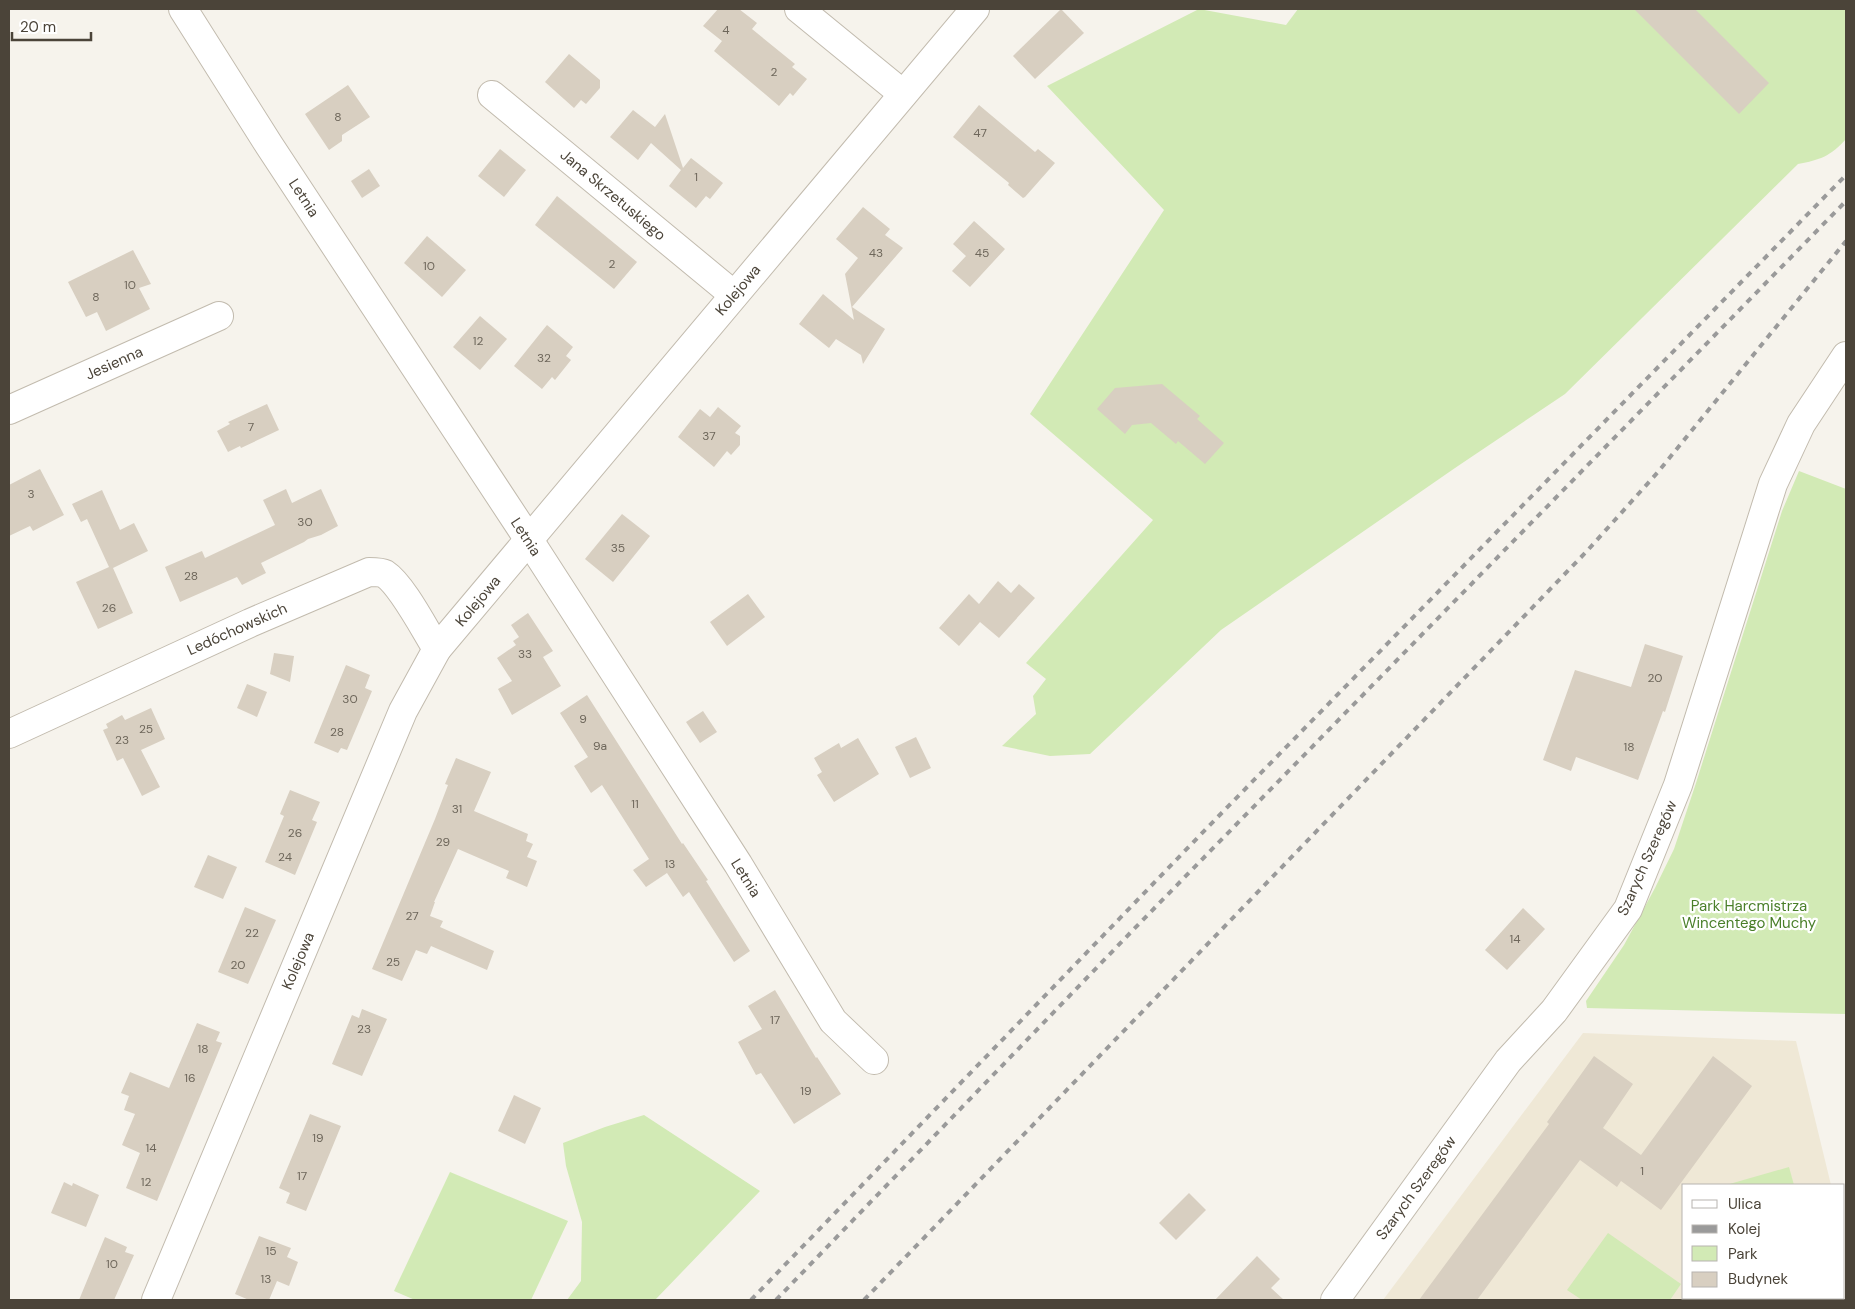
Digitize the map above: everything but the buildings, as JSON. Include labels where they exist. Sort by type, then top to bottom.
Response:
[{"type":"street","points":[[799,9],[903,94]]},
{"type":"street","name":"Kolejowa","points":[[156,1300],[402,711],[436,649],[975,9]]},
{"type":"street","name":"Letnia","points":[[188,10],[275,153],[529,540],[738,864],[833,1021],[874,1060]]},
{"type":"street","name":"Jana Skrzetuskiego","points":[[492,95],[734,295]]},
{"type":"street","name":"Jesienna","points":[[9,410],[219,316]]},
{"type":"street","name":"Szarych Szeregów","points":[[1335,1300],[1508,1062],[1554,1011],[1628,909],[1678,785],[1773,484],[1801,424],[1846,356]]},
{"type":"street","name":"Ledóchowskich","points":[[9,734],[250,623],[369,572],[383,573],[392,581],[401,592],[436,649]]},
{"type":"shaded area","points":[[1583,1033],[1796,1041],[1831,1184],[1682,1184],[1682,1299],[1814,1299],[1383,1300]]},
{"type":"green space","points":[[1199,9],[1286,25],[1298,9],[1846,9],[1846,139],[1835,150],[1825,156],[1798,164],[1565,394],[1221,630],[1090,754],[1050,756],[1002,746],[1036,714],[1033,696],[1046,679],[1026,663],[1153,520],[1030,414],[1164,210],[1047,86]]},
{"type":"green space","name":"Park Harcmistrza Wincentego Muchy","points":[[1799,471],[1846,489],[1846,1014],[1587,1008],[1586,1001],[1624,945],[1674,849],[1782,511]]},
{"type":"green space","points":[[644,1115],[760,1191],[655,1300],[567,1300],[581,1281],[582,1222],[566,1166],[563,1143]]},
{"type":"green space","points":[[1789,1167],[1794,1184],[1730,1184]]},
{"type":"green space","points":[[450,1172],[568,1221],[531,1300],[415,1300],[394,1291]]},
{"type":"green space","points":[[1608,1233],[1681,1284],[1670,1300],[1582,1300],[1567,1290]]},
{"type":"railway","points":[[751,1300],[1207,828],[1846,175]]},
{"type":"railway","points":[[776,1300],[1134,929],[1846,201]]},
{"type":"railway","points":[[864,1300],[1587,551],[1658,472],[1846,241]]}]
